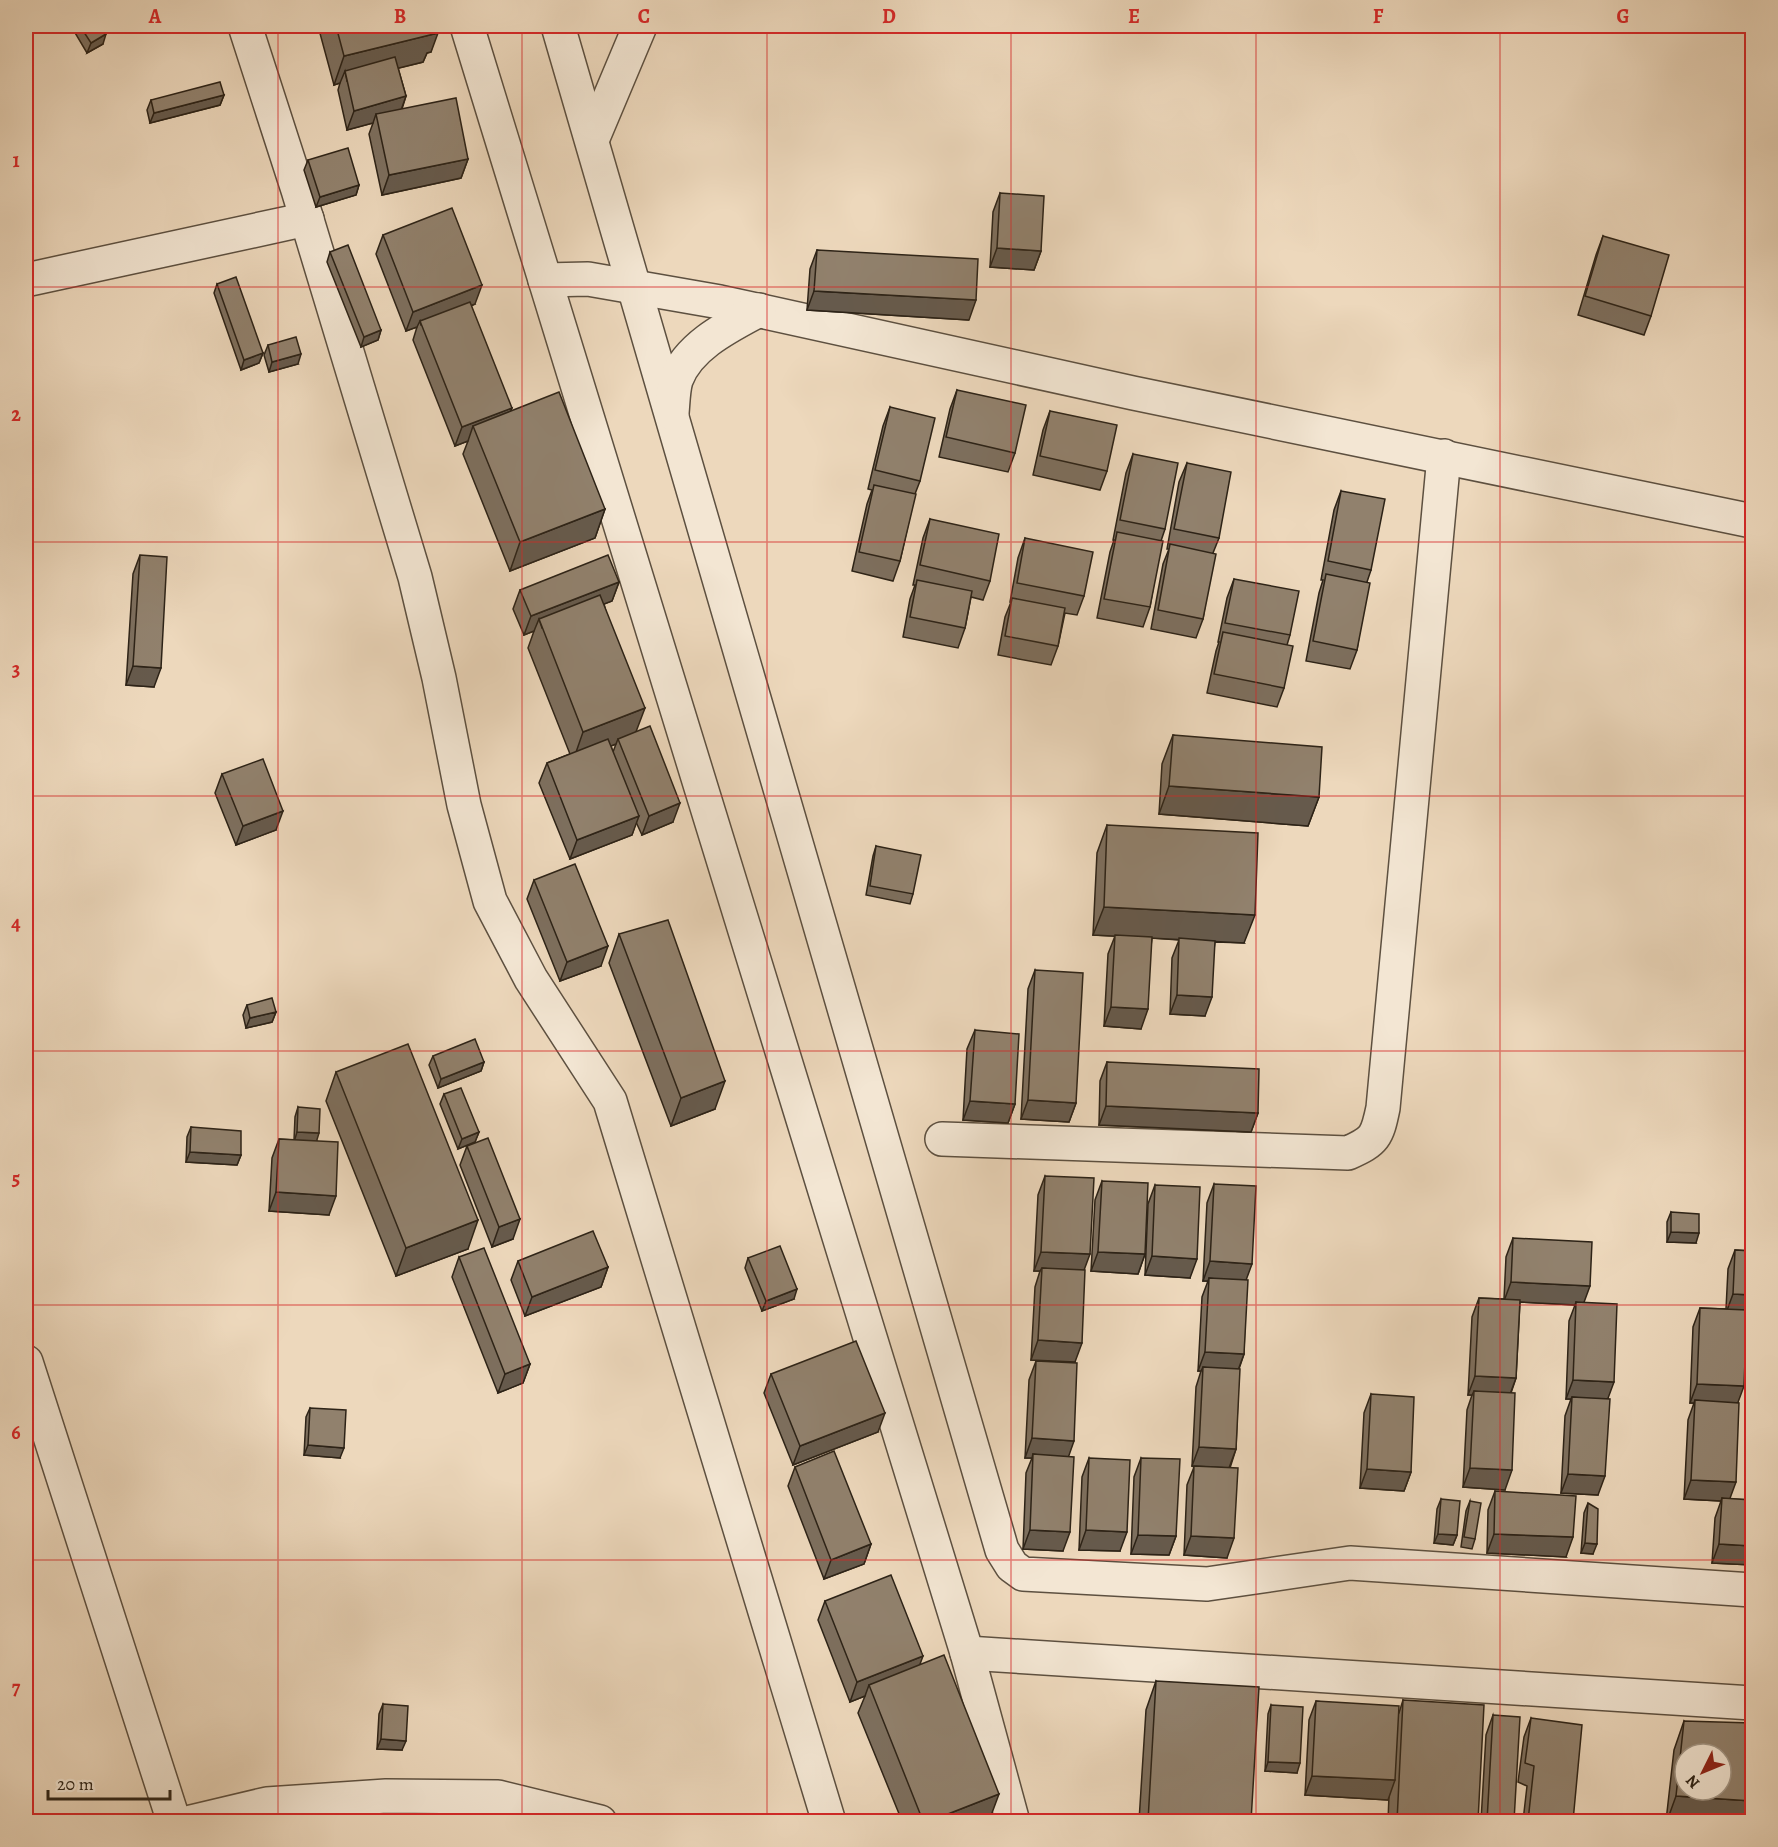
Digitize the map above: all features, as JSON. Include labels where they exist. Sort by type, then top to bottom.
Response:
[{"type":"street","points":[[246,26],[415,577],[439,678],[464,805],[490,901],[531,980],[610,1101],[829,1821]]},
{"type":"street","points":[[466,26],[967,1653],[1013,1821]]},
{"type":"street","points":[[558,26],[1002,1550],[1012,1566],[1023,1574],[1207,1584],[1350,1563],[1752,1590]]},
{"type":"street","points":[[592,140],[640,26]]},
{"type":"street","points":[[26,280],[307,219]]},
{"type":"street","points":[[545,280],[588,279],[759,310],[1132,393],[1752,521]]},
{"type":"street","points":[[672,415],[676,380],[693,354],[724,328],[759,310]]},
{"type":"street","points":[[942,1138],[1348,1153],[1366,1145],[1392,1116],[1444,456]]},
{"type":"street","points":[[26,1362],[174,1821]]},
{"type":"street","points":[[967,1653],[1752,1703]]},
{"type":"street","points":[[191,1821],[267,1804],[386,1796],[439,1809],[498,1797],[600,1821]]},
{"type":"building","points":[[80,26],[101,26],[106,34],[91,43]]},
{"type":"building","points":[[336,26],[431,26],[434,34],[344,56]]},
{"type":"building","points":[[431,26],[436,26],[438,33],[434,34]]},
{"type":"building","points":[[395,57],[406,96],[354,111],[345,71]]},
{"type":"building","points":[[220,82],[224,95],[154,113],[151,100]]},
{"type":"building","points":[[456,98],[468,159],[389,175],[376,114]]},
{"type":"building","points":[[348,148],[359,185],[320,197],[308,160]]},
{"type":"building","points":[[1000,193],[1044,196],[1041,251],[997,248]]},
{"type":"building","points":[[452,208],[482,285],[413,312],[383,235]]},
{"type":"building","points":[[1603,236],[1669,255],[1651,316],[1585,296]]},
{"type":"building","points":[[348,245],[381,330],[364,337],[330,252]]},
{"type":"building","points":[[817,250],[978,259],[976,300],[814,291]]},
{"type":"building","points":[[236,277],[263,353],[244,360],[217,284]]},
{"type":"building","points":[[470,302],[512,408],[462,427],[420,321]]},
{"type":"building","points":[[296,337],[301,354],[272,362],[268,345]]},
{"type":"building","points":[[957,390],[1026,405],[1015,453],[946,437]]},
{"type":"building","points":[[559,392],[605,509],[520,542],[473,426]]},
{"type":"building","points":[[890,407],[935,418],[920,481],[875,470]]},
{"type":"building","points":[[1050,411],[1117,425],[1107,471],[1040,456]]},
{"type":"building","points":[[1133,454],[1178,463],[1165,529],[1120,520]]},
{"type":"building","points":[[1187,463],[1231,472],[1219,538],[1174,529]]},
{"type":"building","points":[[874,485],[916,494],[900,561],[859,552]]},
{"type":"building","points":[[1341,491],[1385,499],[1371,570],[1328,561]]},
{"type":"building","points":[[930,519],[999,534],[990,581],[920,565]]},
{"type":"building","points":[[1117,532],[1163,541],[1150,607],[1104,599]]},
{"type":"building","points":[[1025,538],[1093,552],[1084,596],[1017,583]]},
{"type":"building","points":[[1170,544],[1216,554],[1203,619],[1158,610]]},
{"type":"building","points":[[140,555],[167,557],[161,668],[133,666]]},
{"type":"building","points":[[608,555],[619,582],[531,616],[520,590]]},
{"type":"building","points":[[1326,574],[1370,583],[1357,650],[1313,641]]},
{"type":"building","points":[[1234,579],[1299,591],[1290,635],[1225,623]]},
{"type":"building","points":[[917,580],[972,591],[965,628],[910,617]]},
{"type":"building","points":[[600,595],[645,708],[583,732],[539,619]]},
{"type":"building","points":[[1012,598],[1065,608],[1058,646],[1005,636]]},
{"type":"building","points":[[1223,632],[1293,646],[1284,688],[1214,674]]},
{"type":"building","points":[[650,726],[680,803],[649,816],[618,739]]},
{"type":"building","points":[[1173,735],[1322,747],[1319,797],[1169,786]]},
{"type":"building","points":[[608,739],[639,816],[577,840],[547,763]]},
{"type":"building","points":[[263,759],[283,811],[243,826],[222,774]]},
{"type":"building","points":[[1107,825],[1258,833],[1255,915],[1104,907]]},
{"type":"building","points":[[876,846],[921,855],[913,894],[870,886]]},
{"type":"building","points":[[575,864],[608,946],[567,962],[534,880]]},
{"type":"building","points":[[668,920],[725,1081],[681,1098],[619,934]]},
{"type":"building","points":[[1115,935],[1152,937],[1148,1009],[1111,1007]]},
{"type":"building","points":[[1179,938],[1215,941],[1212,997],[1177,995]]},
{"type":"building","points":[[1035,970],[1083,973],[1076,1103],[1028,1100]]},
{"type":"building","points":[[272,998],[276,1012],[250,1018],[247,1005]]},
{"type":"building","points":[[975,1030],[1019,1034],[1015,1104],[970,1101]]},
{"type":"building","points":[[475,1039],[484,1062],[441,1079],[433,1056]]},
{"type":"building","points":[[408,1044],[478,1220],[406,1248],[336,1072]]},
{"type":"building","points":[[1107,1062],[1259,1069],[1258,1113],[1106,1106]]},
{"type":"building","points":[[461,1088],[479,1132],[462,1139],[444,1094]]},
{"type":"building","points":[[298,1107],[320,1109],[319,1133],[297,1132]]},
{"type":"building","points":[[191,1127],[241,1131],[241,1155],[190,1152]]},
{"type":"building","points":[[488,1138],[520,1219],[499,1227],[467,1146]]},
{"type":"building","points":[[279,1139],[338,1142],[336,1196],[276,1192]]},
{"type":"building","points":[[1045,1176],[1094,1178],[1090,1254],[1041,1252]]},
{"type":"building","points":[[1102,1181],[1148,1183],[1145,1254],[1098,1252]]},
{"type":"building","points":[[1214,1184],[1256,1186],[1252,1264],[1210,1261]]},
{"type":"building","points":[[1155,1185],[1200,1187],[1197,1259],[1152,1256]]},
{"type":"building","points":[[1671,1212],[1699,1214],[1699,1233],[1671,1232]]},
{"type":"building","points":[[593,1231],[608,1267],[532,1297],[518,1261]]},
{"type":"building","points":[[1513,1238],[1592,1242],[1590,1286],[1511,1282]]},
{"type":"building","points":[[780,1246],[797,1289],[766,1301],[748,1258]]},
{"type":"building","points":[[484,1248],[530,1364],[505,1374],[459,1257]]},
{"type":"building","points":[[1735,1250],[1752,1251],[1752,1295],[1733,1294]]},
{"type":"building","points":[[1042,1268],[1085,1270],[1082,1343],[1038,1340]]},
{"type":"building","points":[[1209,1278],[1248,1280],[1244,1354],[1205,1352]]},
{"type":"building","points":[[1479,1298],[1520,1300],[1516,1378],[1475,1376]]},
{"type":"building","points":[[1576,1302],[1617,1304],[1614,1382],[1573,1380]]},
{"type":"building","points":[[1700,1308],[1747,1310],[1744,1386],[1697,1384]]},
{"type":"building","points":[[856,1341],[885,1413],[800,1446],[771,1374]]},
{"type":"building","points":[[1036,1361],[1077,1363],[1074,1441],[1032,1438]]},
{"type":"building","points":[[1203,1367],[1240,1369],[1236,1449],[1199,1447]]},
{"type":"building","points":[[1474,1391],[1515,1393],[1512,1470],[1470,1468]]},
{"type":"building","points":[[1371,1394],[1414,1397],[1411,1472],[1367,1469]]},
{"type":"building","points":[[1572,1397],[1610,1399],[1605,1476],[1568,1474]]},
{"type":"building","points":[[1695,1400],[1739,1403],[1736,1482],[1691,1480]]},
{"type":"building","points":[[310,1408],[346,1410],[344,1448],[308,1445]]},
{"type":"building","points":[[834,1451],[871,1544],[831,1560],[795,1467]]},
{"type":"building","points":[[1033,1454],[1074,1457],[1070,1532],[1030,1530]]},
{"type":"building","points":[[1089,1458],[1130,1460],[1127,1532],[1086,1530]]},
{"type":"building","points":[[1141,1458],[1180,1459],[1176,1536],[1138,1535]]},
{"type":"building","points":[[1194,1466],[1238,1468],[1234,1538],[1191,1536]]},
{"type":"building","points":[[1495,1491],[1576,1496],[1573,1537],[1494,1534]]},
{"type":"building","points":[[1722,1498],[1752,1500],[1752,1546],[1719,1544]]},
{"type":"building","points":[[1441,1499],[1460,1501],[1457,1535],[1438,1534]]},
{"type":"building","points":[[1470,1501],[1481,1503],[1475,1539],[1464,1537]]},
{"type":"building","points":[[1588,1503],[1598,1509],[1597,1544],[1585,1543]]},
{"type":"building","points":[[891,1575],[923,1656],[857,1682],[825,1601]]},
{"type":"building","points":[[944,1655],[999,1794],[930,1821],[923,1821],[869,1685]]},
{"type":"building","points":[[1156,1681],[1259,1687],[1251,1821],[1148,1821]]},
{"type":"building","points":[[1403,1700],[1484,1705],[1478,1821],[1397,1821]]},
{"type":"building","points":[[1316,1701],[1399,1706],[1395,1780],[1312,1776]]},
{"type":"building","points":[[383,1704],[408,1706],[406,1741],[381,1739]]},
{"type":"building","points":[[1271,1705],[1303,1707],[1300,1763],[1268,1762]]},
{"type":"building","points":[[1493,1715],[1520,1717],[1514,1821],[1487,1821]]},
{"type":"building","points":[[1531,1718],[1582,1725],[1573,1821],[1528,1821],[1534,1766],[1525,1763]]},
{"type":"building","points":[[1684,1721],[1752,1723],[1752,1801],[1733,1800],[1733,1742],[1682,1742]]}]
